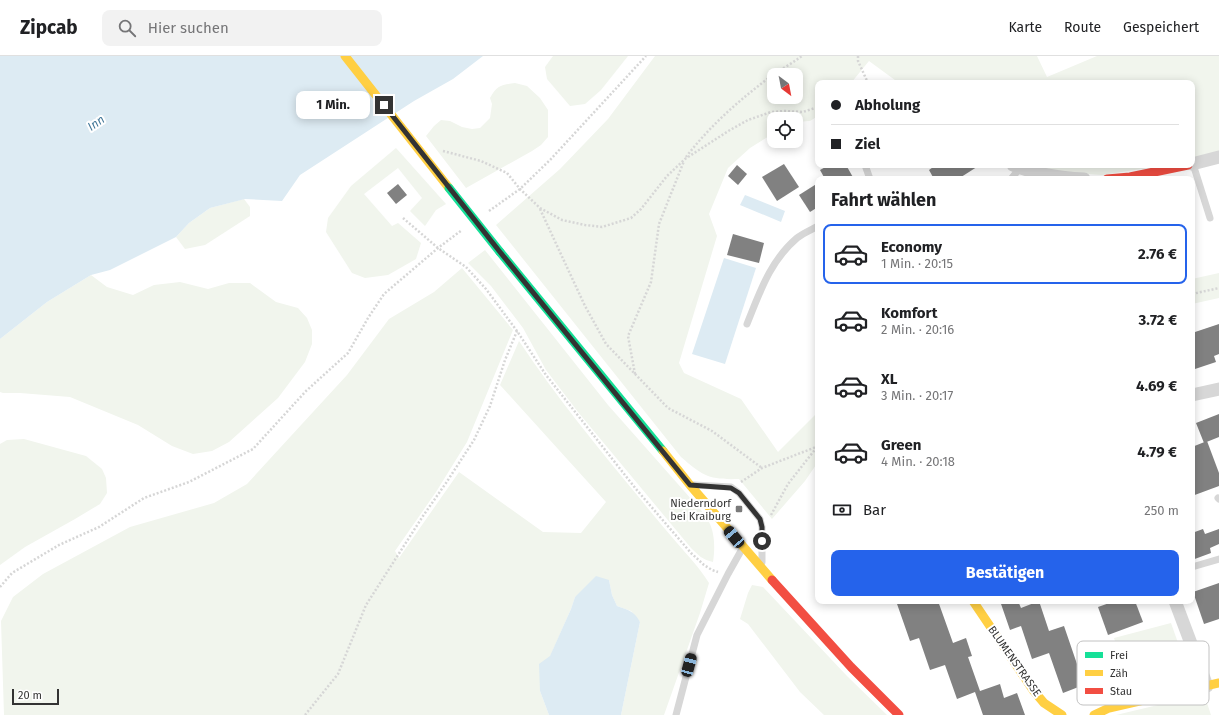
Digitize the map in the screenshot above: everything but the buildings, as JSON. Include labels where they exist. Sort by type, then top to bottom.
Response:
[{"type":"main road","points":[[345,56],[500,252],[690,485],[791,602],[851,667],[899,715]]},
{"type":"main road","points":[[1135,176],[1172,168]]},
{"type":"main road","name":"BLUMENSTRASSE","points":[[975,604],[1033,690],[1044,703],[1062,715]]},
{"type":"main road","points":[[1094,715],[1109,708],[1121,705]]},
{"type":"street","points":[[1195,163],[1219,157]]},
{"type":"street","points":[[1025,168],[1056,176]]},
{"type":"street","points":[[1195,394],[1219,389]]},
{"type":"street","points":[[1177,604],[1194,641]]},
{"type":"lane","points":[[1192,168],[1210,218]]},
{"type":"lane","points":[[747,324],[765,279],[779,257],[797,238],[815,228]]},
{"type":"lane","points":[[690,485],[731,488],[739,493],[760,519],[762,527],[762,568]]},
{"type":"lane","points":[[676,715],[697,635],[743,547]]},
{"type":"lane","points":[[1195,566],[1219,559]]},
{"type":"path","points":[[483,215],[520,189],[550,160],[646,56]]},
{"type":"path","points":[[438,150],[481,161],[507,173],[520,189],[540,208],[562,220],[602,227],[618,223],[631,218],[641,209],[667,176],[684,159],[702,137],[741,101],[767,79],[802,56]]},
{"type":"path","points":[[858,56],[858,61],[867,80]]},
{"type":"path","points":[[635,374],[628,336],[651,282],[659,224],[684,159],[748,120],[771,112],[803,112],[815,108]]},
{"type":"path","points":[[540,208],[585,306],[606,344],[668,408],[712,431],[762,468]]},
{"type":"path","points":[[403,218],[438,248],[466,267],[486,289],[517,331],[546,375],[636,489],[691,553],[712,570],[728,574]]},
{"type":"path","points":[[0,587],[12,573],[59,545],[99,527],[144,498],[189,482],[253,449],[306,392],[348,353],[384,294],[438,248],[464,229]]},
{"type":"path","points":[[1195,293],[1219,288]]},
{"type":"path","points":[[305,715],[338,674],[366,605],[422,516],[474,440],[490,406],[505,360],[517,331]]},
{"type":"path","points":[[731,488],[762,468],[815,447]]},
{"type":"path","points":[[762,527],[773,512],[788,484],[815,450]]},
{"type":"shaded area","points":[[553,56],[628,56],[601,90],[585,104],[570,106],[547,79],[545,67]]},
{"type":"shaded area","points":[[655,56],[1037,56],[1047,77],[1097,56],[1219,56],[1219,152],[1195,158],[1195,80],[895,80],[869,61],[853,80],[815,80],[815,118],[810,121],[803,122],[803,112],[767,112],[767,137],[750,148],[728,168],[709,214],[717,236],[679,363],[684,373],[741,399],[778,452],[815,415],[815,466],[805,481],[772,519],[739,479],[720,479],[707,476],[695,469],[681,457],[496,225],[560,169],[608,119]]},
{"type":"shaded area","points":[[515,83],[527,86],[540,98],[548,110],[548,137],[541,145],[532,151],[466,188],[426,136],[441,120],[450,121],[462,127],[472,129],[480,128],[490,118],[492,104],[490,98],[495,90],[500,86]]},
{"type":"shaded area","points":[[396,148],[446,204],[436,210],[425,226],[410,211],[422,198],[398,168],[364,194],[392,226],[398,223],[421,243],[416,259],[388,275],[365,278],[352,273],[326,232],[328,218],[351,186]]},
{"type":"shaded area","points":[[1042,168],[1148,168],[1102,175],[1059,172]]},
{"type":"shaded area","points":[[244,199],[250,207],[250,216],[205,245],[185,249],[176,237],[189,223],[210,208]]},
{"type":"shaded area","points":[[485,250],[608,405],[706,517],[711,526],[713,536],[713,562],[701,557],[691,548],[578,412],[546,370],[523,328],[491,286],[468,263]]},
{"type":"shaded area","points":[[462,268],[513,330],[467,442],[436,492],[395,551],[399,558],[459,472],[543,532],[581,533],[606,502],[500,385],[519,341],[578,422],[655,517],[698,567],[709,583],[664,715],[621,715],[640,622],[631,611],[617,606],[612,595],[609,580],[575,597],[550,657],[540,691],[549,715],[4,715],[1,621],[13,597],[43,574],[130,527],[214,503],[247,484],[347,375],[389,319],[434,292]]},
{"type":"shaded area","points":[[1219,273],[1219,298],[1195,303],[1195,278]]},
{"type":"shaded area","points":[[91,275],[107,287],[133,295],[154,285],[180,282],[208,289],[229,283],[250,283],[276,302],[298,308],[307,318],[312,330],[312,344],[305,362],[278,398],[229,442],[212,451],[193,454],[172,446],[138,425],[70,397],[0,392],[0,339],[47,302]]},
{"type":"shaded area","points":[[24,439],[86,456],[102,469],[106,478],[107,493],[100,504],[25,547],[0,565],[0,444],[7,440]]},
{"type":"shaded area","points":[[752,585],[763,587],[847,676],[887,715],[824,715],[800,692],[748,624],[740,619]]},
{"type":"shaded area","points":[[1171,623],[1177,641],[1115,641],[1114,638]]},
{"type":"shaded area","points":[[1158,705],[1208,705],[1211,715],[1116,715]]},
{"type":"water","name":"Inn","points":[[0,56],[483,56],[453,79],[414,101],[300,175],[282,201],[245,199],[210,208],[189,223],[176,237],[110,270],[91,275],[47,302],[0,339]]},
{"type":"water","points":[[745,195],[785,211],[781,222],[740,205]]},
{"type":"water","points":[[724,258],[756,268],[725,364],[692,354]]},
{"type":"water","points":[[596,576],[609,580],[612,595],[617,606],[631,611],[636,615],[640,622],[621,715],[549,715],[540,691],[539,664],[550,656],[575,597]]},
{"type":"traffic: fast","points":[[449,188],[500,252]]},
{"type":"traffic: fast","points":[[500,252],[663,451]]},
{"type":"traffic: slow","points":[[345,56],[449,188]]},
{"type":"traffic: slow","points":[[663,451],[690,485],[772,580]]},
{"type":"traffic: slow","points":[[975,604],[1033,690],[1044,703],[1062,715]]},
{"type":"traffic: slow","points":[[1209,685],[1219,683]]},
{"type":"traffic: slow","points":[[1094,715],[1109,708],[1122,705]]},
{"type":"traffic: jam","points":[[1135,176],[1174,168]]},
{"type":"traffic: jam","points":[[772,580],[851,667],[899,715]]},
{"type":"place","name":"Niederndorf bei Kraiburg","points":[[739,509]]},
{"type":"route","points":[[384,105],[500,252],[690,485],[731,488],[739,493],[760,519],[762,527],[762,541]]}]
